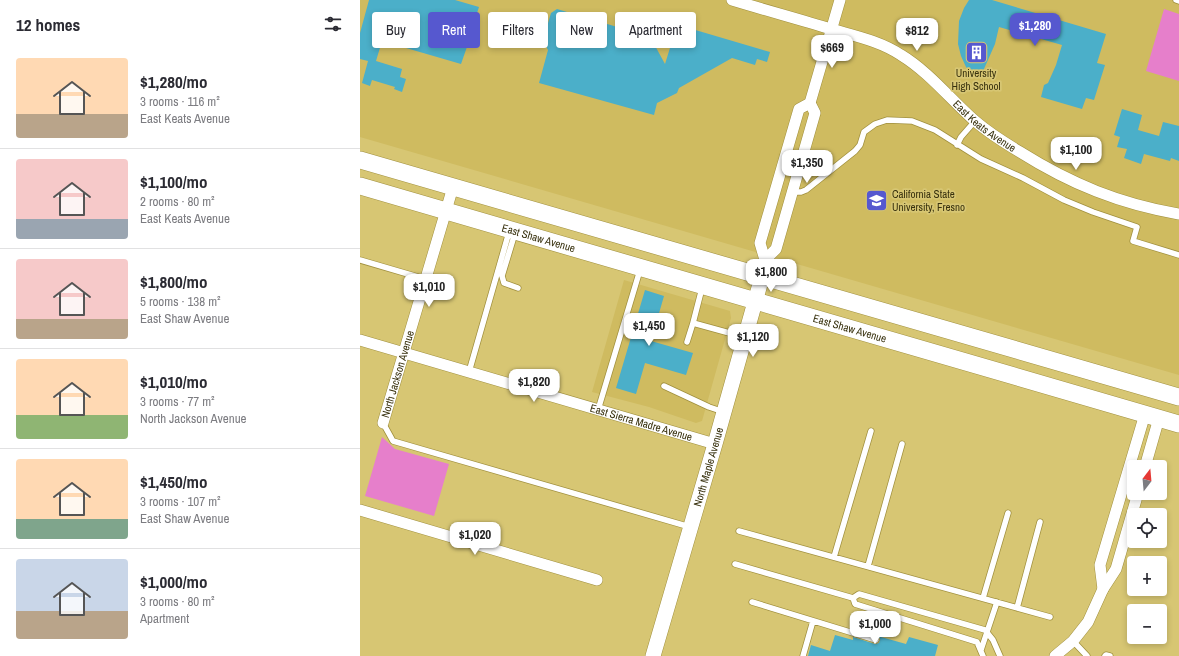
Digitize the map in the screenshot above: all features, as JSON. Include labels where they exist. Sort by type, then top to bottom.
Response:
[{"type":"main road","points":[[360,160],[1179,397]]},
{"type":"main road","name":"East Shaw Avenue","points":[[360,186],[1179,424]]},
{"type":"street","name":"East Keats Avenue","points":[[732,0],[880,44],[902,55],[917,66],[975,121],[1039,165],[1064,178],[1121,201],[1146,208],[1179,214]]},
{"type":"street","points":[[762,277],[765,260],[760,243],[800,109],[810,103],[840,0]]},
{"type":"street","points":[[765,260],[776,249],[793,192],[815,113],[810,103]]},
{"type":"street","name":"North Jackson Avenue","points":[[384,423],[453,187]]},
{"type":"street","name":"North Maple Avenue","points":[[653,656],[762,277]]},
{"type":"street","name":"East Sierra Madre Avenue","points":[[360,340],[715,444]]},
{"type":"street","points":[[1146,460],[1152,416]]},
{"type":"street","points":[[1103,589],[1100,565],[1152,416]]},
{"type":"street","points":[[1055,656],[1073,641],[1088,622],[1103,589],[1116,570],[1136,500]]},
{"type":"street","points":[[360,510],[597,580]]},
{"type":"lane","points":[[793,192],[801,192],[806,190],[858,147],[866,130],[875,124],[888,120],[912,121],[936,130],[981,160],[1024,178],[1064,200],[1137,227],[1133,241],[1179,255]]},
{"type":"lane","points":[[957,145],[961,137],[975,121]]},
{"type":"lane","points":[[513,230],[502,276],[504,283],[518,288]]},
{"type":"lane","points":[[469,372],[513,230]]},
{"type":"lane","points":[[360,260],[425,279]]},
{"type":"lane","points":[[598,410],[640,268]]},
{"type":"lane","points":[[687,342],[703,286]]},
{"type":"lane","points":[[693,323],[745,338]]},
{"type":"lane","points":[[664,386],[709,407],[724,412]]},
{"type":"lane","points":[[384,423],[393,441],[691,528]]},
{"type":"lane","points":[[834,557],[871,431]]},
{"type":"lane","points":[[868,566],[902,444]]},
{"type":"lane","points":[[983,598],[1008,513]]},
{"type":"lane","points":[[1017,608],[1040,522]]},
{"type":"lane","points":[[739,531],[1050,617]]},
{"type":"lane","points":[[735,564],[853,598],[859,594],[985,630],[993,640],[1000,656]]},
{"type":"lane","points":[[853,598],[855,604],[978,642],[982,653]]},
{"type":"lane","points":[[752,602],[876,640]]},
{"type":"lane","points":[[982,653],[997,602]]},
{"type":"lane","points":[[803,656],[813,621]]},
{"type":"lane","points":[[1073,641],[1087,656]]},
{"type":"lane","points":[[1105,656],[1110,656]]},
{"type":"shaded area","name":"California State University, Fresno","points":[[360,0],[1179,0],[1179,375],[360,137]]},
{"type":"shaded area","points":[[1164,9],[1179,14],[1179,81],[1146,71]]},
{"type":"shaded area","points":[[624,280],[730,311],[731,318],[702,421],[696,423],[649,407],[592,392]]},
{"type":"shaded area","points":[[382,437],[395,449],[449,464],[434,516],[365,496]]},
{"type":"building","points":[[369,0],[455,0],[479,7],[477,12],[428,12],[428,48],[467,48],[461,64],[406,48],[420,48],[420,12],[372,12],[372,48],[380,48],[376,61],[402,69],[400,77],[406,79],[402,92],[394,89],[395,87],[372,80],[370,86],[362,83],[368,61],[360,59],[360,33]]},
{"type":"building","name":"University High School","points":[[969,0],[992,0],[1106,34],[1097,63],[1105,65],[1094,100],[1086,98],[1082,109],[1041,97],[1044,85],[1048,83],[1056,65],[1062,45],[999,27],[995,44],[980,78],[976,74],[973,76],[966,67],[958,44],[959,21]]},
{"type":"building","points":[[557,9],[567,12],[556,12],[556,48],[607,48],[607,24],[615,26],[615,48],[656,48],[665,64],[670,48],[696,48],[696,30],[770,52],[767,62],[757,59],[755,65],[732,58],[679,88],[677,93],[657,103],[654,115],[539,83],[548,50],[548,23],[551,13]]},
{"type":"building","points":[[1122,109],[1142,115],[1138,130],[1159,136],[1163,122],[1179,126],[1179,161],[1171,158],[1170,161],[1144,154],[1141,164],[1124,158],[1127,149],[1117,147],[1120,137],[1114,135]]},
{"type":"building","points":[[645,290],[664,296],[651,341],[693,353],[686,375],[645,363],[636,394],[616,388]]},
{"type":"building","points":[[858,618],[884,625],[881,637],[906,644],[909,637],[938,645],[935,656],[808,656],[811,645],[830,651],[835,635],[853,640],[853,637],[875,644],[879,643],[880,639],[878,636],[855,629]]},
{"type":"place","name":"University High School","points":[[976,53]]},
{"type":"place","name":"California State University, Fresno","points":[[877,200]]}]
